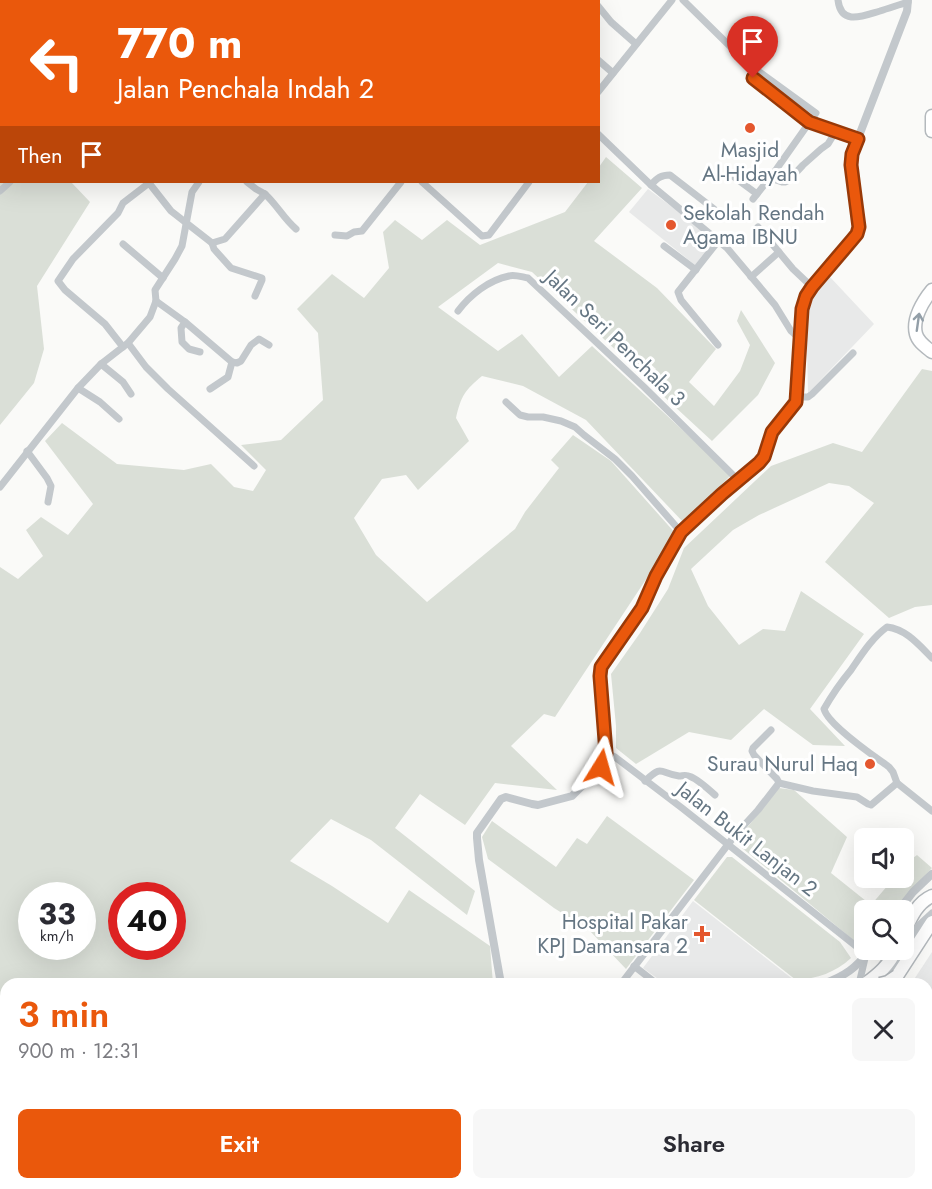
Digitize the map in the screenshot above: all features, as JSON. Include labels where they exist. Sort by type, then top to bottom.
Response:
[{"type":"highway","points":[[932,116],[932,131]]},
{"type":"highway","points":[[932,290],[923,303],[916,325],[916,335],[932,352]]},
{"type":"highway","points":[[914,912],[930,897]]},
{"type":"highway","points":[[894,978],[930,916]]},
{"type":"highway","points":[[903,978],[932,933]]},
{"type":"highway","points":[[872,978],[886,967],[890,960]]},
{"type":"street","points":[[600,89],[672,0]]},
{"type":"street","points":[[683,0],[757,71],[753,78],[809,122],[858,139]]},
{"type":"street","points":[[500,978],[479,860],[477,832],[501,799],[506,797],[538,805],[572,796],[601,767],[606,753],[601,667],[642,608],[656,576],[681,532],[764,457],[772,432],[796,402],[802,309],[806,296],[857,234],[859,227],[851,165],[852,154],[907,11],[908,1],[860,17],[849,18],[839,7],[838,0]]},
{"type":"street","points":[[600,7],[610,22],[636,44]]},
{"type":"street","points":[[600,62],[613,73]]},
{"type":"street","points":[[730,174],[755,197],[809,122]]},
{"type":"street","points":[[770,178],[782,182],[789,180],[828,144],[836,131]]},
{"type":"street","points":[[600,136],[651,185],[719,240],[775,305],[790,331],[800,339]]},
{"type":"street","points":[[651,185],[658,177],[670,175],[714,209]]},
{"type":"street","points":[[254,466],[168,389],[105,324],[65,290],[58,281],[73,259],[117,213],[123,203],[149,183],[171,211],[213,243],[214,249],[231,268],[262,278],[255,296]]},
{"type":"street","points":[[0,487],[78,388],[101,364],[125,345],[150,317],[156,301],[155,290],[182,246],[192,192],[198,183]]},
{"type":"street","points":[[248,183],[275,203],[296,229]]},
{"type":"street","points":[[335,235],[347,236],[362,231],[400,183]]},
{"type":"street","points":[[423,183],[482,236],[489,235],[528,183]]},
{"type":"street","points":[[213,243],[225,239],[265,194]]},
{"type":"street","points":[[758,227],[793,269],[812,287]]},
{"type":"street","points":[[718,345],[681,300],[678,292],[719,240]]},
{"type":"street","points":[[123,244],[163,278]]},
{"type":"street","points":[[664,246],[696,270]]},
{"type":"street","points":[[751,277],[779,252]]},
{"type":"street","name":"Jalan Seri Penchala 3","points":[[458,311],[469,297],[492,282],[510,275],[528,278],[644,387],[738,480]]},
{"type":"street","points":[[156,301],[232,362],[241,361],[251,345],[259,339],[269,345]]},
{"type":"street","points":[[185,322],[181,328],[182,342],[189,349],[200,352]]},
{"type":"street","points":[[797,397],[808,397],[812,394],[852,353]]},
{"type":"street","points":[[210,389],[228,377],[232,362]]},
{"type":"street","points":[[101,364],[123,382],[131,394]]},
{"type":"street","points":[[78,388],[100,402],[119,419]]},
{"type":"street","points":[[506,402],[520,415],[543,417],[575,427],[615,459],[681,532]]},
{"type":"street","points":[[27,452],[51,486],[48,502]]},
{"type":"street","points":[[932,658],[900,630],[887,627],[863,652],[824,709],[827,716],[864,749],[889,766],[897,783],[932,811]]},
{"type":"street","points":[[771,730],[753,748],[752,753],[779,783],[861,798],[871,804],[897,783]]},
{"type":"street","name":"Jalan Bukit Lanjan 2","points":[[606,753],[615,757],[854,941]]},
{"type":"street","points":[[645,781],[661,770],[680,776],[689,776],[715,795]]},
{"type":"street","points":[[625,978],[736,834],[779,783]]},
{"type":"street","points":[[907,900],[932,874]]},
{"type":"street","points":[[846,975],[860,960]]},
{"type":"street","points":[[863,978],[866,960]]},
{"type":"street","points":[[634,966],[649,978]]},
{"type":"street","points":[[838,978],[853,973],[859,978]]},
{"type":"shaded area","points":[[606,157],[642,188],[594,241],[657,288],[716,349],[689,382],[714,406],[740,371],[750,345],[737,321],[741,310],[775,363],[758,395],[712,441],[647,381],[656,369],[646,360],[635,368],[532,272],[498,263],[438,307],[498,351],[522,334],[559,377],[592,346],[731,475],[684,523],[586,420],[523,386],[482,376],[464,394],[456,418],[469,441],[418,490],[406,475],[382,479],[354,518],[376,555],[427,602],[515,529],[525,512],[559,468],[551,460],[573,435],[611,461],[676,534],[555,717],[544,714],[511,746],[557,790],[495,783],[465,825],[420,794],[395,828],[475,891],[467,915],[371,840],[331,819],[290,861],[388,923],[409,890],[490,946],[493,978],[0,978],[0,567],[18,579],[43,556],[26,530],[41,517],[68,535],[93,504],[45,441],[62,423],[117,464],[184,470],[211,464],[234,487],[253,491],[266,470],[241,445],[281,440],[323,400],[318,333],[297,309],[332,274],[364,298],[389,268],[383,232],[395,220],[422,240],[447,220],[480,245],[565,212],[587,183],[600,183],[600,166]]},
{"type":"shaded area","points":[[0,183],[72,183],[90,202],[37,286],[44,349],[34,383],[0,425]]},
{"type":"shaded area","name":"Sekolah Rendah Agama IBNU","points":[[648,189],[715,239],[695,265],[629,212]]},
{"type":"shaded area","points":[[830,277],[874,324],[808,393],[805,311],[816,292]]},
{"type":"shaded area","points":[[922,369],[932,371],[932,605],[915,607],[889,618],[825,562],[874,503],[849,486],[829,483],[759,515],[733,530],[691,569],[708,606],[739,645],[763,629],[785,631],[801,591],[864,634],[810,709],[845,746],[813,745],[764,709],[731,740],[689,732],[636,764],[616,748],[611,674],[668,589],[684,548],[771,466],[833,443],[862,452]]},
{"type":"shaded area","points":[[779,788],[794,790],[847,837],[831,873],[865,900],[854,900],[854,941],[742,848],[742,834]]},
{"type":"shaded area","points":[[607,816],[694,880],[626,969],[589,930],[554,908],[488,859],[482,837],[492,821],[556,867],[577,838],[587,844]]},
{"type":"shaded area","points":[[917,855],[932,868],[914,888],[914,857]]},
{"type":"shaded area","points":[[727,857],[732,857],[840,942],[851,958],[826,974],[811,978],[793,978],[694,900]]},
{"type":"shaded area","points":[[885,888],[914,888],[903,900],[875,900]]},
{"type":"shaded area","name":"Hospital Pakar KPJ Damansara 2","points":[[693,901],[791,978],[657,978],[643,968]]},
{"type":"shaded area","points":[[932,952],[932,978],[915,978]]},
{"type":"place","name":"Masjid Al-Hidayah","points":[[750,128]]},
{"type":"place","name":"Sekolah Rendah Agama IBNU","points":[[671,225]]},
{"type":"place","name":"Surau Nurul Haq","points":[[870,764]]},
{"type":"place","name":"Hospital Pakar KPJ Damansara 2","points":[[702,934]]},
{"type":"route","points":[[601,767],[606,753],[601,667],[642,608],[656,576],[681,532],[759,463],[764,457],[772,432],[794,406],[802,309],[806,296],[857,234],[859,227],[851,165],[852,154],[858,139],[809,122],[753,78]]}]
